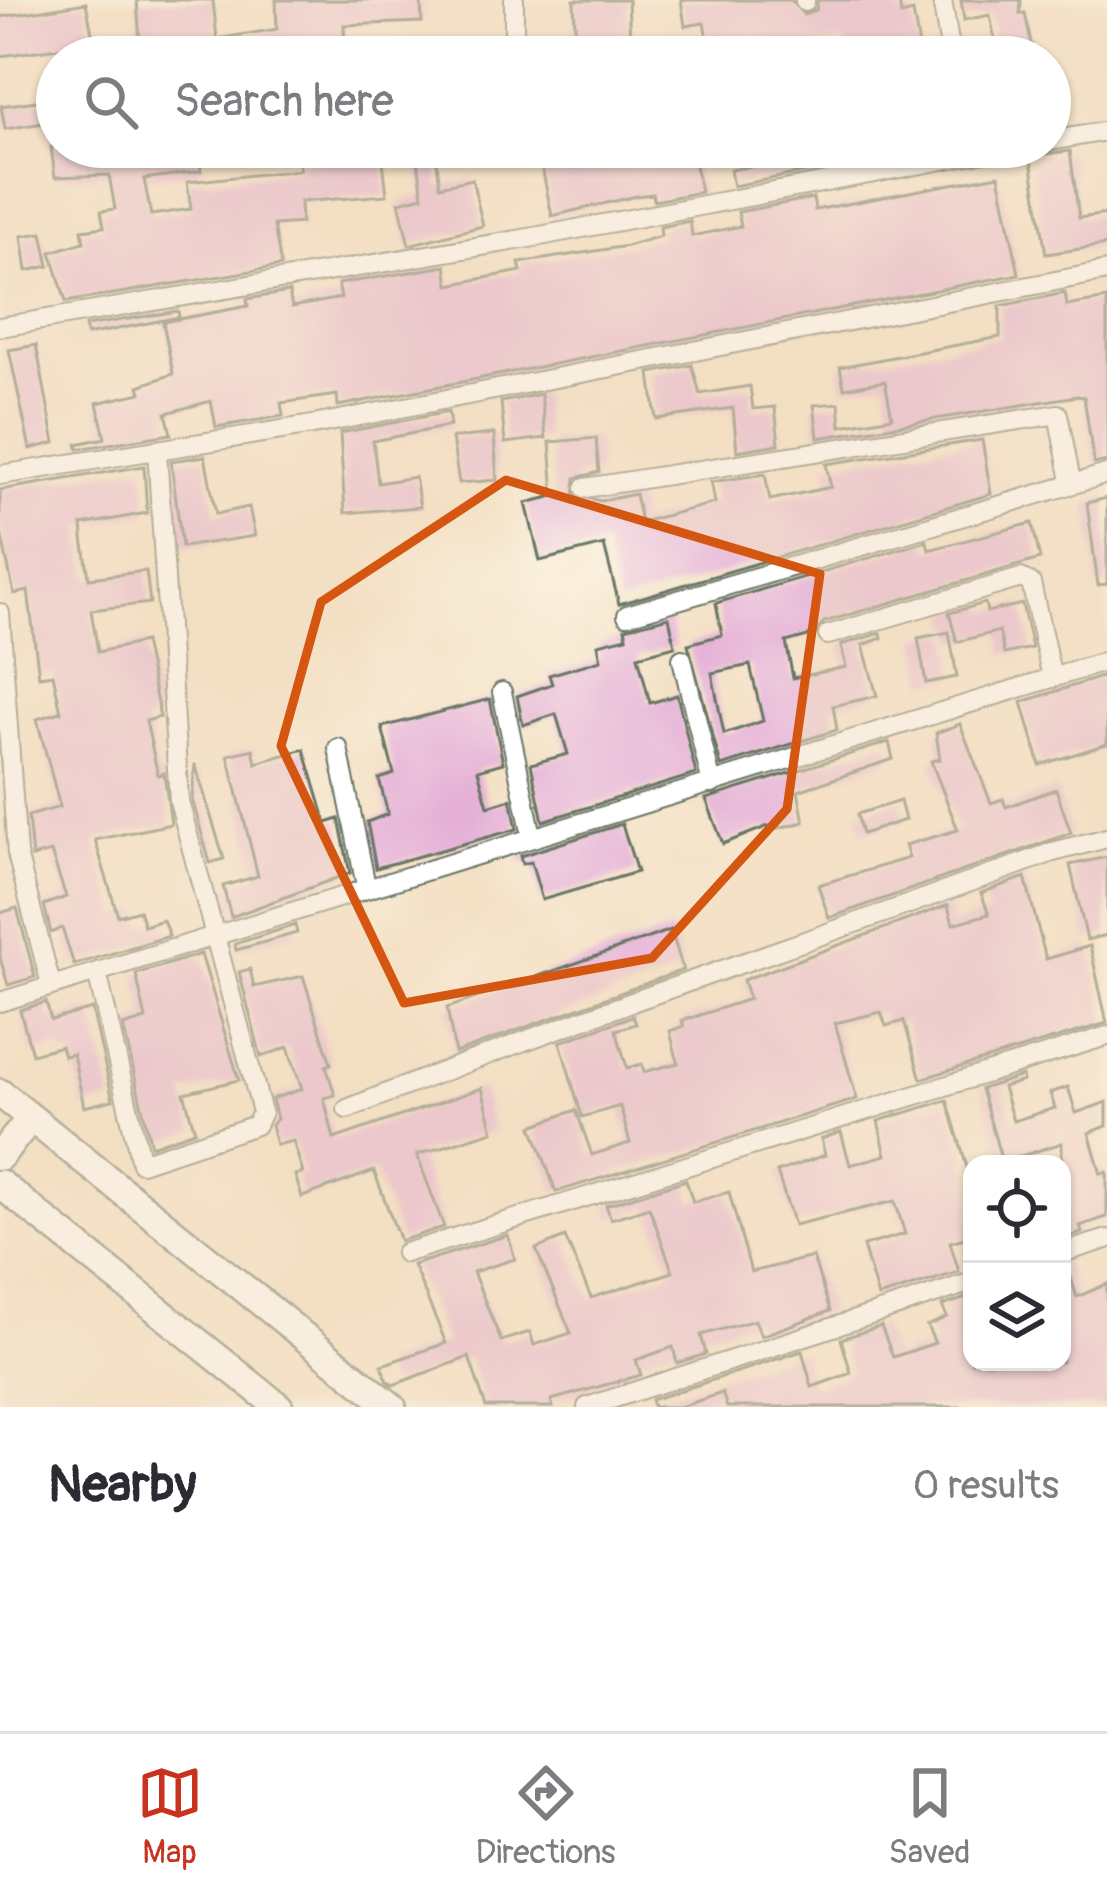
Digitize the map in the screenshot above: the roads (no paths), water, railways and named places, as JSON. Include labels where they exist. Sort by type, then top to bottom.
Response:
[{"type":"street","points":[[514,0],[514,36]]},
{"type":"street","points":[[942,0],[948,36]]},
{"type":"street","points":[[1071,137],[1107,131]]},
{"type":"street","points":[[0,327],[529,238],[901,168]]},
{"type":"street","points":[[0,475],[314,425],[1107,271]]},
{"type":"street","points":[[585,488],[1058,414],[1071,481]]},
{"type":"street","points":[[97,972],[141,1163],[256,1125],[262,1112],[212,932],[174,767],[174,680],[158,450]]},
{"type":"street","points":[[627,615],[1107,474]]},
{"type":"street","points":[[828,635],[1021,578],[1031,583],[1052,678]]},
{"type":"street","points":[[0,613],[17,854],[51,985]]},
{"type":"street","points":[[682,659],[712,784]]},
{"type":"street","points":[[0,1002],[212,932],[1107,661]]},
{"type":"street","points":[[502,692],[532,836]]},
{"type":"street","points":[[338,748],[366,886]]},
{"type":"street","points":[[347,1109],[533,1035],[706,980],[1053,852],[1107,838]]},
{"type":"street","points":[[405,1253],[1107,1036]]},
{"type":"street","points":[[0,1093],[392,1407]]},
{"type":"street","points":[[0,1156],[31,1118]]},
{"type":"street","points":[[7,1197],[278,1407]]},
{"type":"street","points":[[1071,1250],[1107,1239]]},
{"type":"street","points":[[586,1407],[963,1285]]}]
